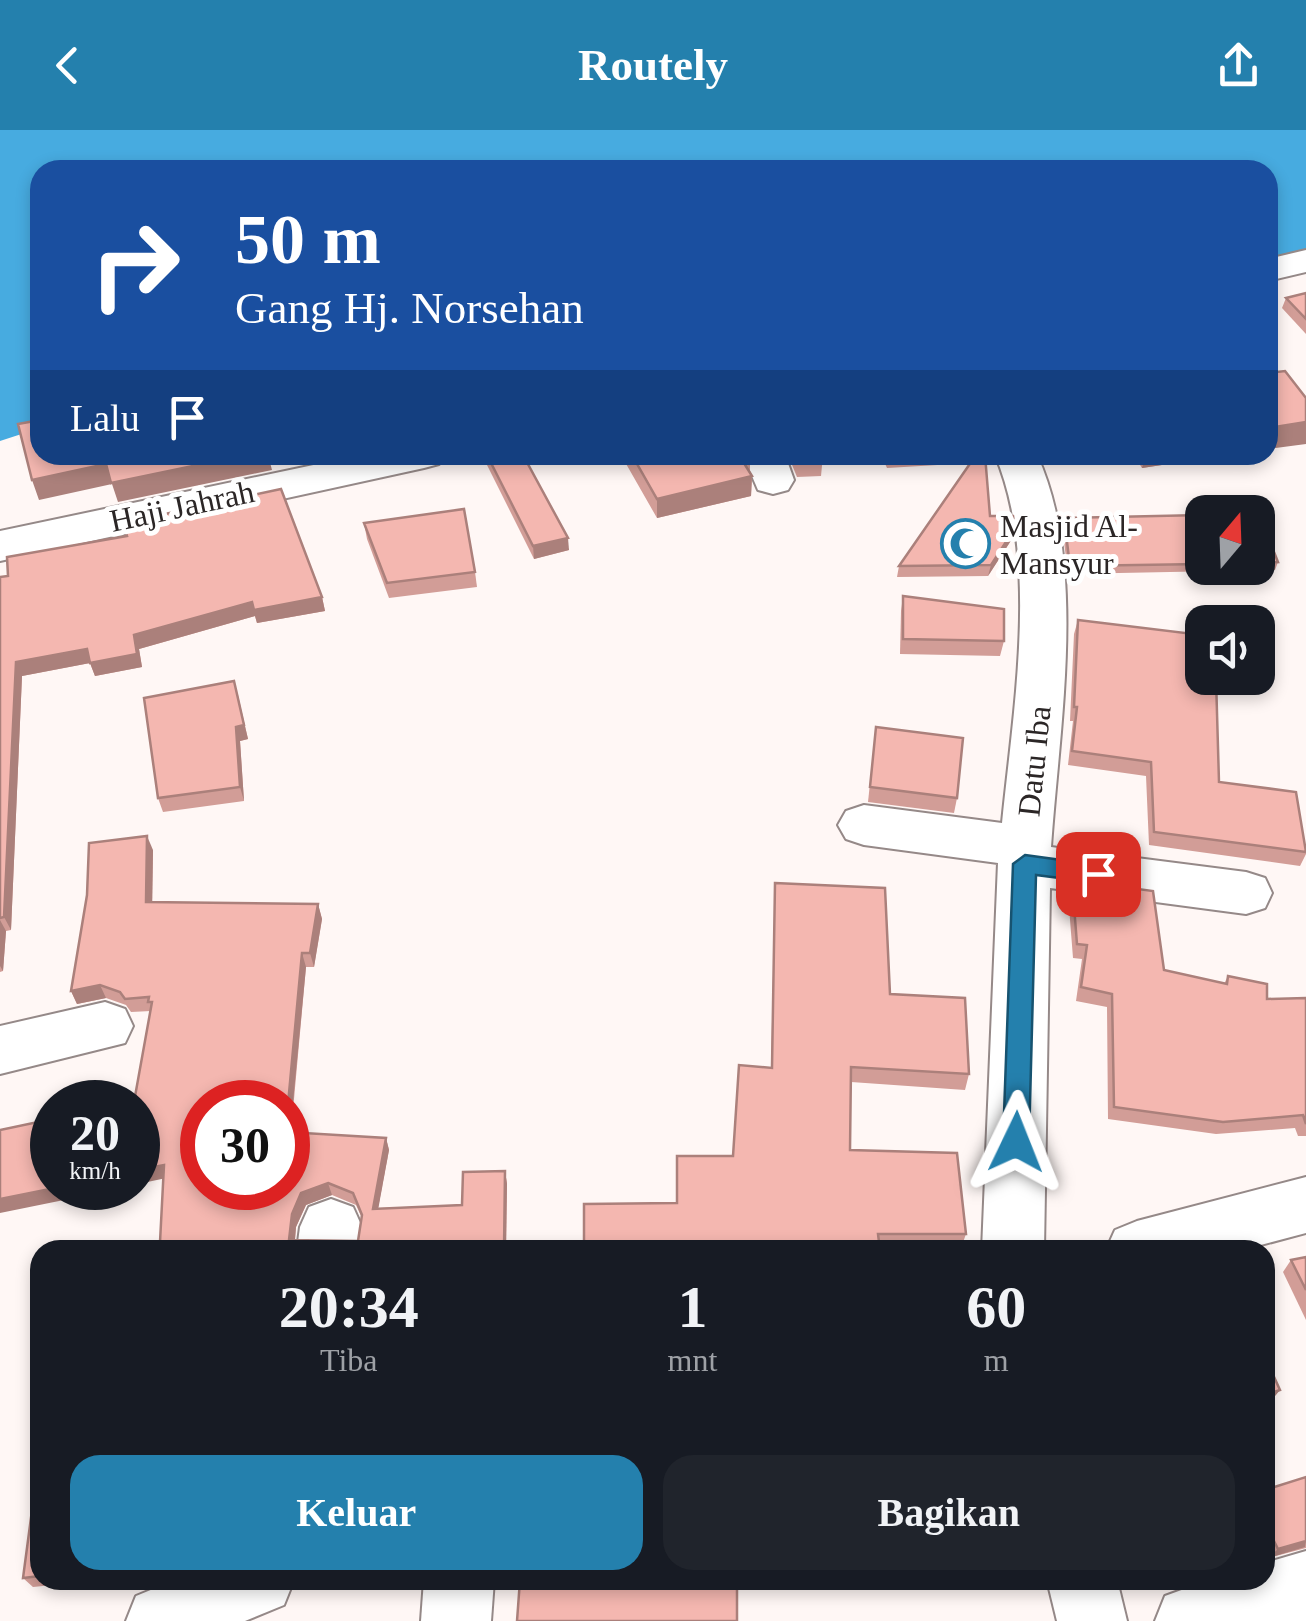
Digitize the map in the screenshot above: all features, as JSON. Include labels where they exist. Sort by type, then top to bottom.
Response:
[{"type":"street","points":[[1278,268],[1306,261]]},
{"type":"street","name":"Haji Jahrah","points":[[0,546],[377,465]]},
{"type":"street","name":"Datu Iba","points":[[1013,1240],[1025,855],[1044,650],[1037,522],[1020,465]]},
{"type":"street","points":[[864,825],[1246,893]]},
{"type":"street","points":[[0,1050],[105,1026]]},
{"type":"street","points":[[1175,1240],[1306,1205]]},
{"type":"street","points":[[1190,1621],[1306,1586]]},
{"type":"street","points":[[161,1621],[235,1590]]},
{"type":"street","points":[[456,1621],[458,1590]]},
{"type":"street","points":[[1084,1590],[1092,1621]]},
{"type":"water","points":[[0,130],[1306,130],[1306,252],[1278,259],[1278,160],[30,160],[30,431],[0,441]]},
{"type":"building","points":[[1306,293],[1306,319],[1286,298]]},
{"type":"building","points":[[1285,371],[1306,398],[1306,422],[1278,426],[1278,372]]},
{"type":"building","points":[[30,422],[30,465],[101,465],[32,480],[18,424]]},
{"type":"building","points":[[106,465],[198,465],[111,483]]},
{"type":"building","points":[[492,465],[528,465],[568,538],[533,546]]},
{"type":"building","points":[[638,465],[745,465],[752,476],[657,499]]},
{"type":"building","name":"Masjid Al- Mansyur","points":[[969,465],[986,465],[990,516],[1013,516],[1015,528],[991,565],[899,566]]},
{"type":"building","points":[[281,489],[322,597],[254,610],[252,602],[134,635],[137,654],[90,663],[87,649],[16,662],[4,917],[0,918],[0,577],[8,576],[7,557],[127,536],[123,523]]},
{"type":"building","points":[[464,509],[475,572],[387,583],[364,523]]},
{"type":"building","points":[[1185,515],[1185,564],[1070,566],[1064,518]]},
{"type":"building","points":[[903,596],[1004,609],[1004,641],[903,639]]},
{"type":"building","points":[[1078,620],[1185,633],[1185,695],[1216,695],[1219,782],[1296,792],[1306,852],[1154,832],[1151,762],[1072,751]]},
{"type":"building","points":[[234,681],[244,725],[236,727],[240,787],[158,798],[144,698]]},
{"type":"building","points":[[876,727],[963,738],[957,798],[870,787]]},
{"type":"building","points":[[147,836],[146,902],[318,904],[310,953],[302,953],[290,1080],[180,1080],[180,1210],[294,1210],[289,1240],[160,1240],[164,1165],[160,1166],[160,1080],[138,1080],[152,1002],[148,1002],[149,997],[125,999],[120,992],[100,985],[71,991],[87,895],[89,843]]},
{"type":"building","points":[[1072,880],[1153,891],[1164,970],[1227,984],[1228,976],[1267,984],[1267,999],[1306,998],[1306,1124],[1303,1115],[1223,1122],[1114,1107],[1112,994],[1081,987],[1087,945],[1077,944]]},
{"type":"building","points":[[775,883],[885,888],[890,994],[965,998],[969,1074],[851,1067],[850,1150],[957,1153],[966,1234],[878,1234],[879,1240],[584,1240],[584,1204],[677,1203],[677,1156],[733,1156],[739,1065],[772,1068]]},
{"type":"building","points":[[30,1124],[30,1193],[0,1199],[0,1130]]},
{"type":"building","points":[[310,1133],[386,1138],[373,1209],[462,1205],[463,1172],[505,1171],[504,1240],[358,1240],[362,1215],[353,1193],[328,1183],[310,1190]]},
{"type":"building","points":[[1306,1257],[1306,1290],[1291,1260]]},
{"type":"building","points":[[1306,1477],[1306,1541],[1278,1549],[1275,1487]]},
{"type":"building","points":[[30,1525],[30,1577],[23,1578]]},
{"type":"building","points":[[519,1590],[737,1590],[737,1621],[517,1621]]},
{"type":"place","name":"Masjid Al- Mansyur","points":[[965,544]]},
{"type":"route","points":[[1016,1142],[1025,864],[1098,874]]}]
